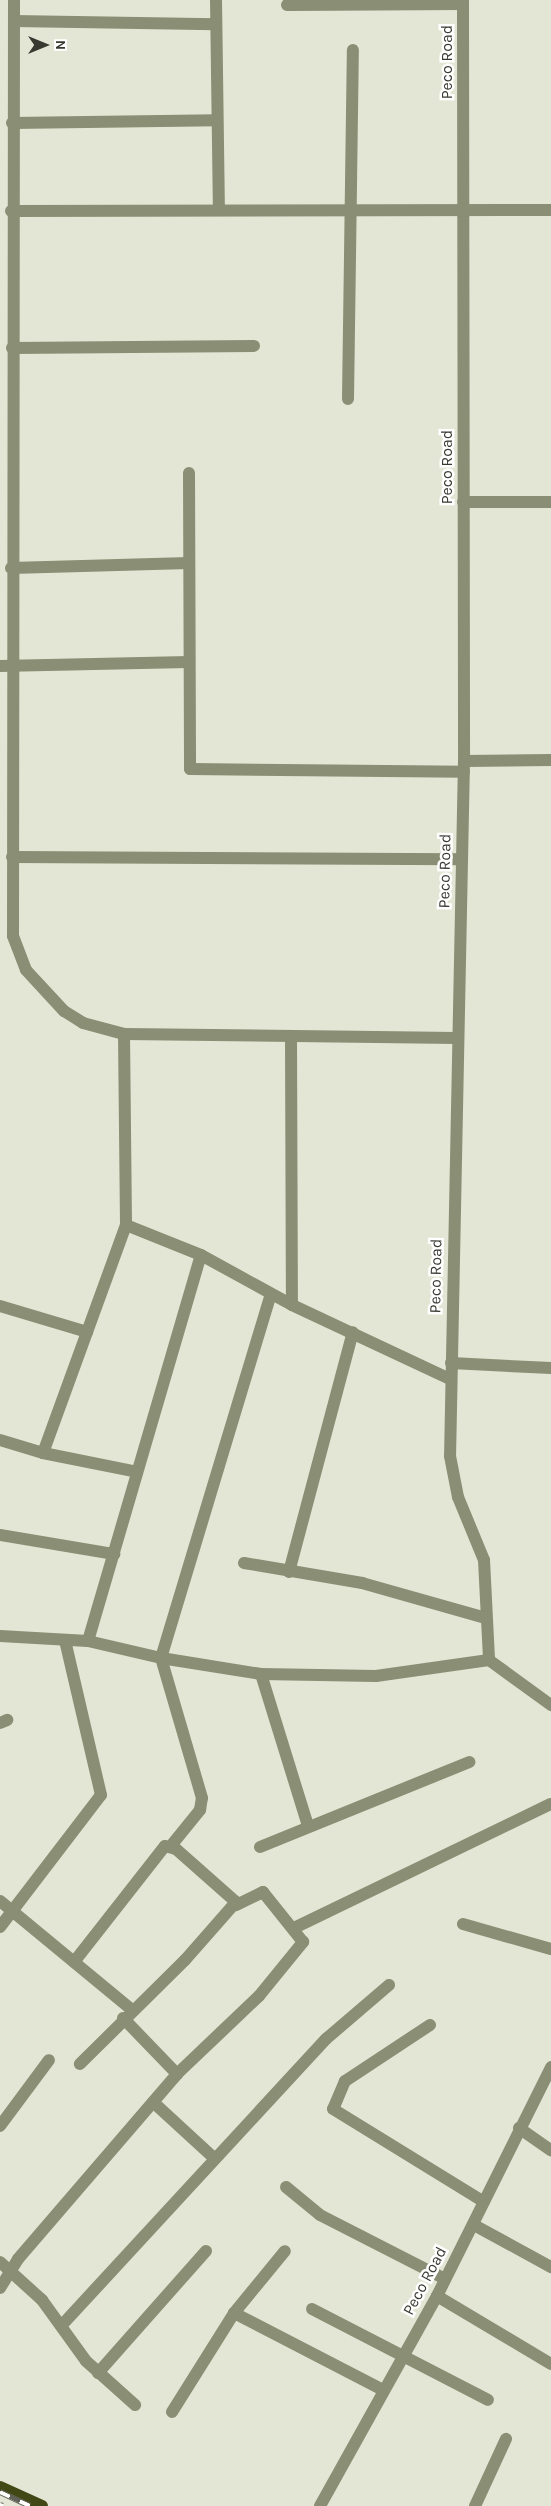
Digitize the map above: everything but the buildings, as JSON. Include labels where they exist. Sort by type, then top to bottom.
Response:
[{"type":"main road","points":[[0,2487],[42,2506]]},
{"type":"street","points":[[14,0],[12,123],[6,182],[11,211],[12,348],[11,568],[5,666],[13,936],[34,983],[83,1022],[124,1034],[457,1038]]},
{"type":"street","points":[[216,0],[219,208]]},
{"type":"street","points":[[287,5],[463,2]]},
{"type":"street","name":"Peco Road","points":[[463,2],[464,766],[450,1379],[452,1478],[484,1560],[489,1660]]},
{"type":"street","points":[[14,21],[216,24]]},
{"type":"street","points":[[348,399],[353,50]]},
{"type":"street","points":[[12,123],[217,120]]},
{"type":"street","points":[[11,211],[219,208],[351,212],[551,210]]},
{"type":"street","points":[[12,348],[254,346]]},
{"type":"street","points":[[189,472],[187,764],[194,771],[464,766],[551,760]]},
{"type":"street","points":[[463,502],[551,502]]},
{"type":"street","points":[[11,568],[189,563]]},
{"type":"street","points":[[5,666],[189,662]]},
{"type":"street","points":[[12,857],[461,859]]},
{"type":"street","points":[[43,1453],[126,1224],[124,1034]]},
{"type":"street","points":[[291,1036],[292,1305]]},
{"type":"street","points":[[126,1224],[201,1255],[292,1305],[450,1379]]},
{"type":"street","points":[[88,1641],[201,1255]]},
{"type":"street","points":[[74,1962],[158,1851],[170,1847],[200,1810],[202,1798],[161,1658],[271,1294]]},
{"type":"street","points":[[0,1306],[87,1332]]},
{"type":"street","points":[[289,1572],[353,1332]]},
{"type":"street","points":[[450,1363],[551,1368]]},
{"type":"street","points":[[0,1440],[43,1453],[138,1472]]},
{"type":"street","points":[[0,1535],[114,1554]]},
{"type":"street","points":[[244,1563],[362,1583],[486,1618]]},
{"type":"street","points":[[0,1636],[88,1641],[161,1658],[261,1674],[376,1676],[489,1660],[551,1704]]},
{"type":"street","points":[[0,1927],[101,1794],[65,1640]]},
{"type":"street","points":[[261,1674],[308,1826]]},
{"type":"street","points":[[260,1847],[469,1762]]},
{"type":"street","points":[[294,1928],[551,1804]]},
{"type":"street","points":[[170,1847],[233,1898],[236,1906]]},
{"type":"street","points":[[0,2288],[5,2267],[177,2074],[274,1979],[303,1942],[294,1928],[263,1892],[236,1906],[127,2014],[80,2064]]},
{"type":"street","points":[[0,1901],[74,1962],[127,2014],[177,2074]]},
{"type":"street","points":[[463,1924],[551,1949]]},
{"type":"street","points":[[62,2325],[214,2158],[326,2040],[389,1985]]},
{"type":"street","points":[[430,2025],[345,2081],[333,2109],[484,2202]]},
{"type":"street","points":[[0,2126],[49,2060]]},
{"type":"street","name":"Peco Road","points":[[320,2506],[446,2279],[551,2068]]},
{"type":"street","points":[[153,2102],[214,2158]]},
{"type":"street","points":[[520,2128],[551,2150]]},
{"type":"street","points":[[286,2186],[320,2215],[446,2279]]},
{"type":"street","points":[[474,2225],[551,2267]]},
{"type":"street","points":[[98,2373],[206,2251]]},
{"type":"street","points":[[172,2412],[234,2313],[286,2251]]},
{"type":"street","points":[[5,2267],[62,2325],[98,2373],[135,2405]]},
{"type":"street","points":[[437,2296],[551,2364]]},
{"type":"street","points":[[312,2309],[488,2400]]},
{"type":"street","points":[[234,2313],[383,2390]]},
{"type":"street","points":[[475,2506],[506,2439]]},
{"type":"railway","points":[[0,2492],[30,2506]]}]
